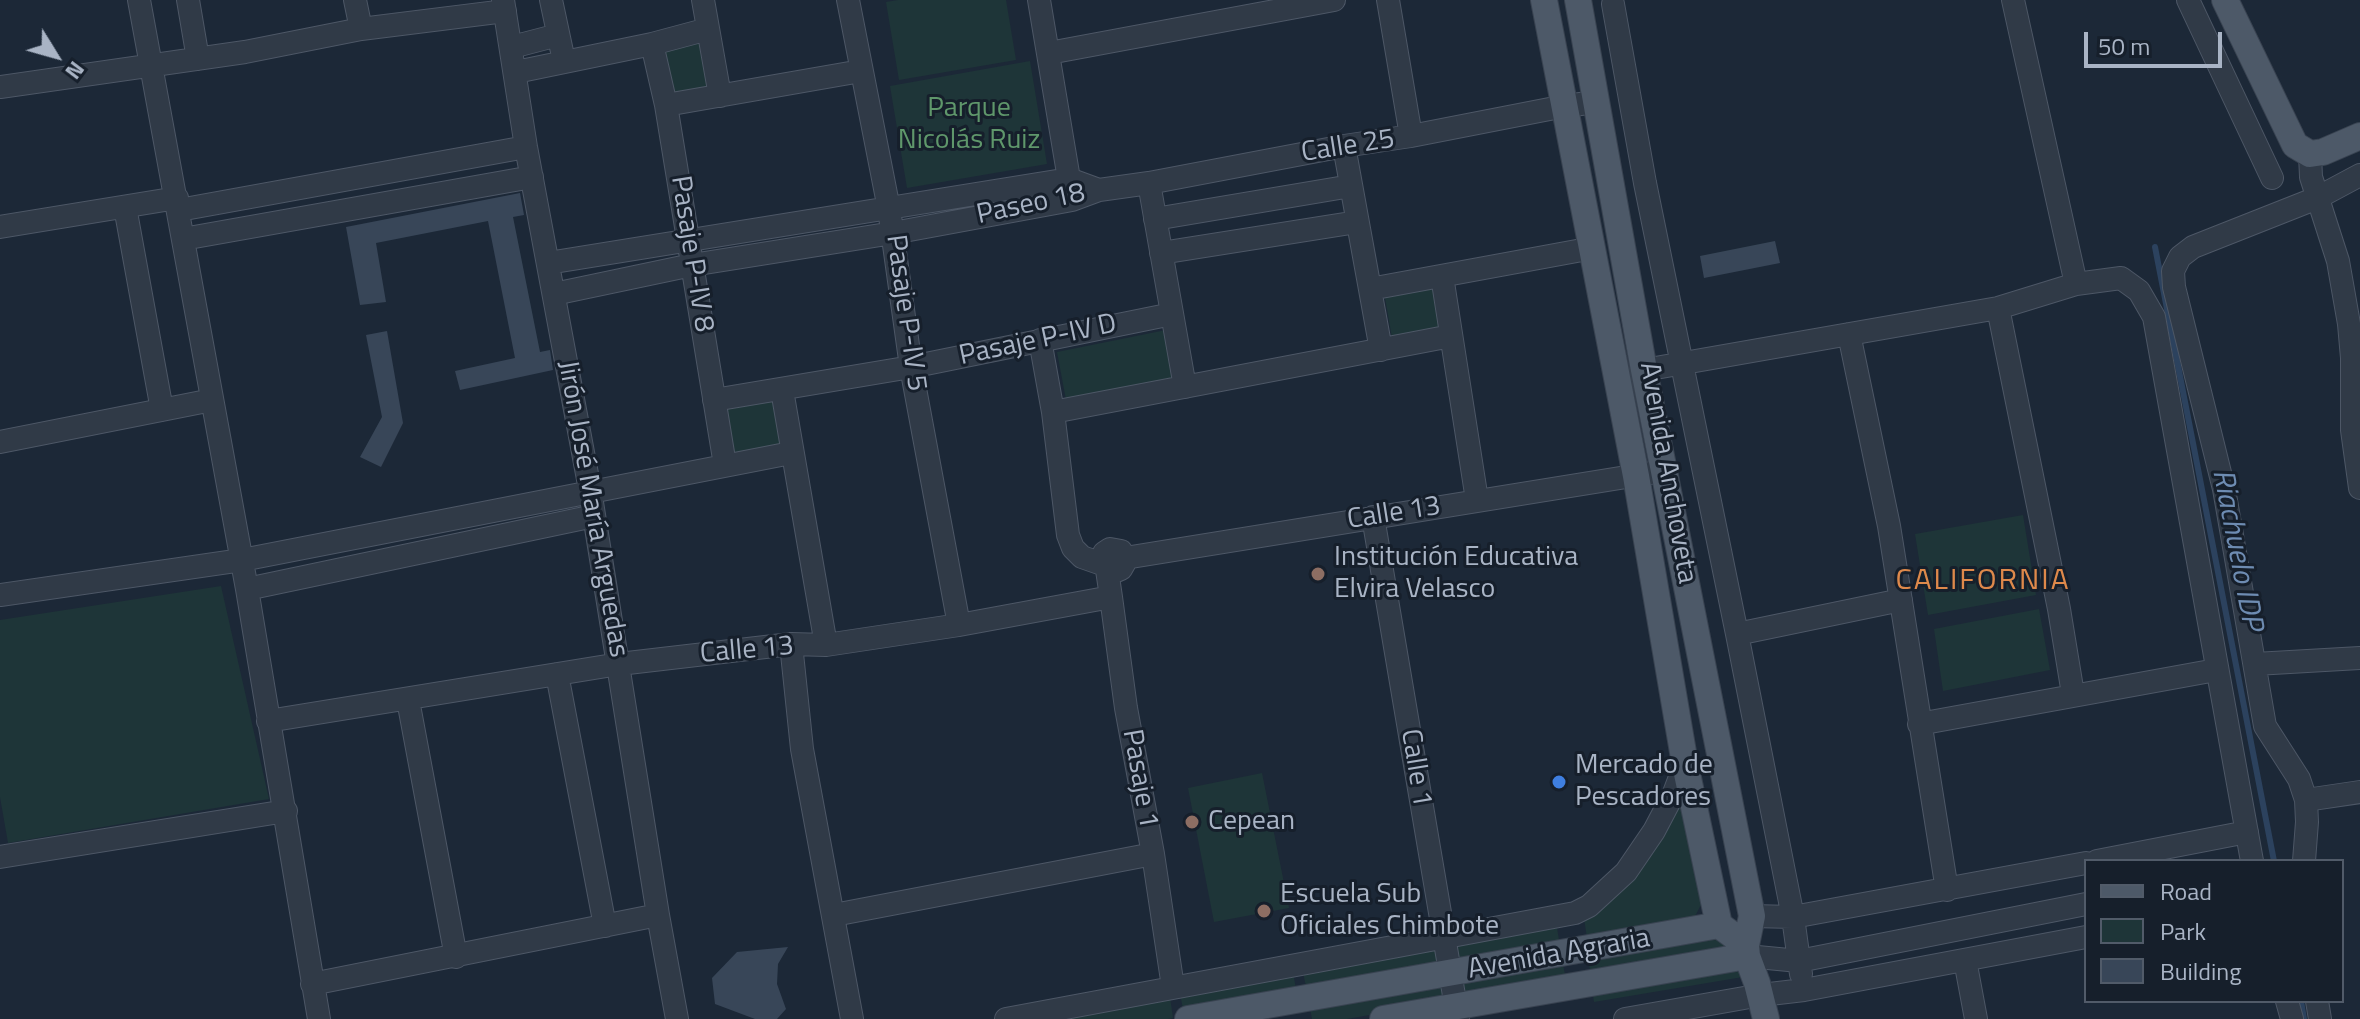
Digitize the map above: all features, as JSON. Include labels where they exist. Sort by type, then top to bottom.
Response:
[{"type":"main road","name":"Avenida Anchoveta","points":[[1544,0],[1636,476],[1685,764],[1719,925]]},
{"type":"main road","points":[[2225,0],[2295,145],[2310,154],[2323,152],[2360,136]]},
{"type":"main road","name":"Avenida Anchoveta","points":[[1579,5],[1644,370],[1752,916],[1746,950]]},
{"type":"main road","points":[[1719,925],[1746,950],[1763,1007]]},
{"type":"main road","name":"Avenida Agraria","points":[[1188,1019],[1719,925]]},
{"type":"main road","name":"Avenida Agraria","points":[[1383,1019],[1456,1012],[1746,950]]},
{"type":"street","points":[[139,0],[242,560],[319,1019]]},
{"type":"street","points":[[188,0],[198,59]]},
{"type":"street","points":[[355,0],[361,29]]},
{"type":"street","points":[[551,0],[564,61]]},
{"type":"street","points":[[703,0],[720,96]]},
{"type":"street","name":"Pasaje P-IV 5","points":[[848,0],[889,209],[911,367],[959,625]]},
{"type":"street","points":[[1039,0],[1070,190]]},
{"type":"street","points":[[1388,0],[1411,136]]},
{"type":"street","points":[[2013,0],[2076,284]]},
{"type":"street","points":[[2188,0],[2272,178]]},
{"type":"street","points":[[1049,53],[1321,1]]},
{"type":"street","points":[[1579,5],[1622,2],[1645,183],[1793,917],[1804,990]]},
{"type":"street","points":[[1,83],[198,59],[504,6]]},
{"type":"street","name":"Jirón José María Arguedas","points":[[504,6],[526,147],[590,490],[677,1019]]},
{"type":"street","points":[[516,72],[708,29]]},
{"type":"street","points":[[512,47],[558,35]]},
{"type":"street","name":"Pasaje P-IV 8","points":[[652,44],[666,105],[725,465]]},
{"type":"street","points":[[666,105],[861,71]]},
{"type":"street","name":"Calle 25","points":[[1099,190],[1596,102]]},
{"type":"street","points":[[1344,146],[1381,350]]},
{"type":"street","points":[[0,227],[125,207],[178,204],[526,147]]},
{"type":"street","points":[[2310,154],[2311,177],[2334,246],[2346,302],[2352,358],[2352,430],[2360,488]]},
{"type":"street","points":[[2304,859],[2306,800],[2299,779],[2265,726],[2224,489],[2174,287],[2173,271],[2180,257],[2193,247],[2317,198],[2360,175]]},
{"type":"street","points":[[183,239],[532,177]]},
{"type":"street","points":[[1149,183],[1185,387]]},
{"type":"street","points":[[1155,219],[1351,186]]},
{"type":"street","name":"Paseo 18","points":[[548,263],[889,209],[1070,190],[1099,190]]},
{"type":"street","name":"Paseo 18","points":[[554,294],[692,265],[893,233],[1070,190]]},
{"type":"street","points":[[125,207],[162,410]]},
{"type":"street","points":[[1161,253],[1357,222]]},
{"type":"street","points":[[1370,289],[1593,248]]},
{"type":"street","points":[[1442,276],[1477,500]]},
{"type":"street","points":[[1644,370],[1998,308],[2076,284],[2121,278],[2139,291],[2154,317],[2252,859]]},
{"type":"street","points":[[1998,308],[2059,609],[2073,694]]},
{"type":"street","name":"Pasaje P-IV D","points":[[714,400],[911,367],[1172,314]]},
{"type":"street","points":[[1849,334],[1889,526],[1947,890]]},
{"type":"street","points":[[1053,412],[1451,336]]},
{"type":"street","points":[[1040,340],[1053,412],[1068,535],[1073,548],[1082,557],[1111,564]]},
{"type":"street","points":[[782,390],[826,645]]},
{"type":"street","points":[[0,442],[212,400]]},
{"type":"street","points":[[0,595],[242,560],[791,453]]},
{"type":"street","name":"Calle 13","points":[[1111,564],[1373,517],[1664,471]]},
{"type":"street","points":[[247,589],[594,516]]},
{"type":"street","name":"Calle 1","points":[[1373,517],[1456,1012]]},
{"type":"street","name":"Pasaje 1","points":[[1111,564],[1111,597],[1126,708],[1173,987]]},
{"type":"street","name":"Calle 13","points":[[268,721],[619,664],[791,644],[826,645],[1111,597]]},
{"type":"street","points":[[1737,634],[1901,600]]},
{"type":"street","points":[[791,644],[802,749],[852,1019]]},
{"type":"street","points":[[2255,664],[2360,658]]},
{"type":"street","points":[[1919,724],[2216,670]]},
{"type":"street","points":[[557,674],[605,926]]},
{"type":"street","points":[[408,700],[456,957]]},
{"type":"street","points":[[1020,1018],[1575,913],[1589,906],[1626,872],[1661,818],[1685,764]]},
{"type":"street","points":[[2306,800],[2360,792]]},
{"type":"street","points":[[0,857],[286,811]]},
{"type":"street","points":[[2107,859],[2247,832]]},
{"type":"street","points":[[834,915],[1153,854]]},
{"type":"street","points":[[1752,916],[1793,917],[2084,863]]},
{"type":"street","points":[[1746,950],[1799,961],[2084,904]]},
{"type":"street","points":[[312,984],[658,915]]},
{"type":"street","points":[[1625,1019],[1763,1007],[1804,990],[2084,937]]},
{"type":"street","points":[[1965,960],[1976,1019]]},
{"type":"green space","points":[[1006,0],[1016,60],[899,80],[886,2]]},
{"type":"green space","points":[[704,39],[713,87],[671,97],[663,47]]},
{"type":"green space","name":"Parque Nicolás Ruiz","points":[[1030,61],[1047,164],[907,188],[890,86]]},
{"type":"green space","points":[[1435,282],[1441,329],[1392,338],[1384,292]]},
{"type":"green space","points":[[1166,330],[1175,377],[1066,400],[1057,352]]},
{"type":"green space","points":[[775,400],[782,445],[730,455],[726,408]]},
{"type":"green space","points":[[2023,515],[2036,595],[1928,615],[1915,534]]},
{"type":"green space","points":[[221,586],[269,799],[8,843],[0,797],[0,620]]},
{"type":"green space","points":[[2039,609],[2050,670],[1943,691],[1934,629]]},
{"type":"green space","points":[[1262,773],[1289,908],[1214,922],[1188,788]]},
{"type":"green space","points":[[1680,790],[1703,901],[1693,920],[1587,938],[1584,918]]},
{"type":"green space","points":[[1557,928],[1560,946],[1455,963],[1453,945]]},
{"type":"green space","points":[[1717,930],[1738,945],[1591,976],[1587,953]]},
{"type":"green space","points":[[1436,946],[1440,966],[1307,992],[1303,972]]},
{"type":"green space","points":[[1562,959],[1566,980],[1462,998],[1459,978]]},
{"type":"green space","points":[[1740,959],[1743,977],[1594,1002],[1591,983]]},
{"type":"green space","points":[[1293,972],[1297,995],[1184,1015],[1180,993]]},
{"type":"green space","points":[[1445,978],[1448,1001],[1347,1019],[1312,1019],[1309,1003]]},
{"type":"green space","points":[[1170,997],[1173,1018],[1168,1019],[1033,1019]]},
{"type":"building","points":[[520,193],[524,215],[513,217],[540,352],[550,350],[553,370],[460,390],[455,371],[515,358],[488,221],[376,243],[386,302],[360,305],[346,227]]},
{"type":"building","points":[[1775,241],[1780,263],[1704,278],[1700,256]]},
{"type":"building","points":[[387,331],[403,423],[381,467],[360,457],[382,417],[366,335]]},
{"type":"building","points":[[788,947],[778,964],[777,984],[786,1009],[777,1019],[755,1019],[715,1004],[712,978],[737,952]]},
{"type":"waterway","name":"Riachuelo IDP","points":[[2155,247],[2274,859]]},
{"type":"waterway","name":"Riachuelo IDP","points":[[2301,1003],[2304,1019]]},
{"type":"place","name":"Institución Educativa Elvira Velasco","points":[[1318,574]]},
{"type":"place","name":"Mercado de Pescadores","points":[[1559,782]]},
{"type":"place","name":"Cepean","points":[[1192,822]]},
{"type":"place","name":"Escuela Sub Oficiales Chimbote","points":[[1264,911]]},
{"type":"district","name":"CALIFORNIA","points":[[1983,582]]}]
